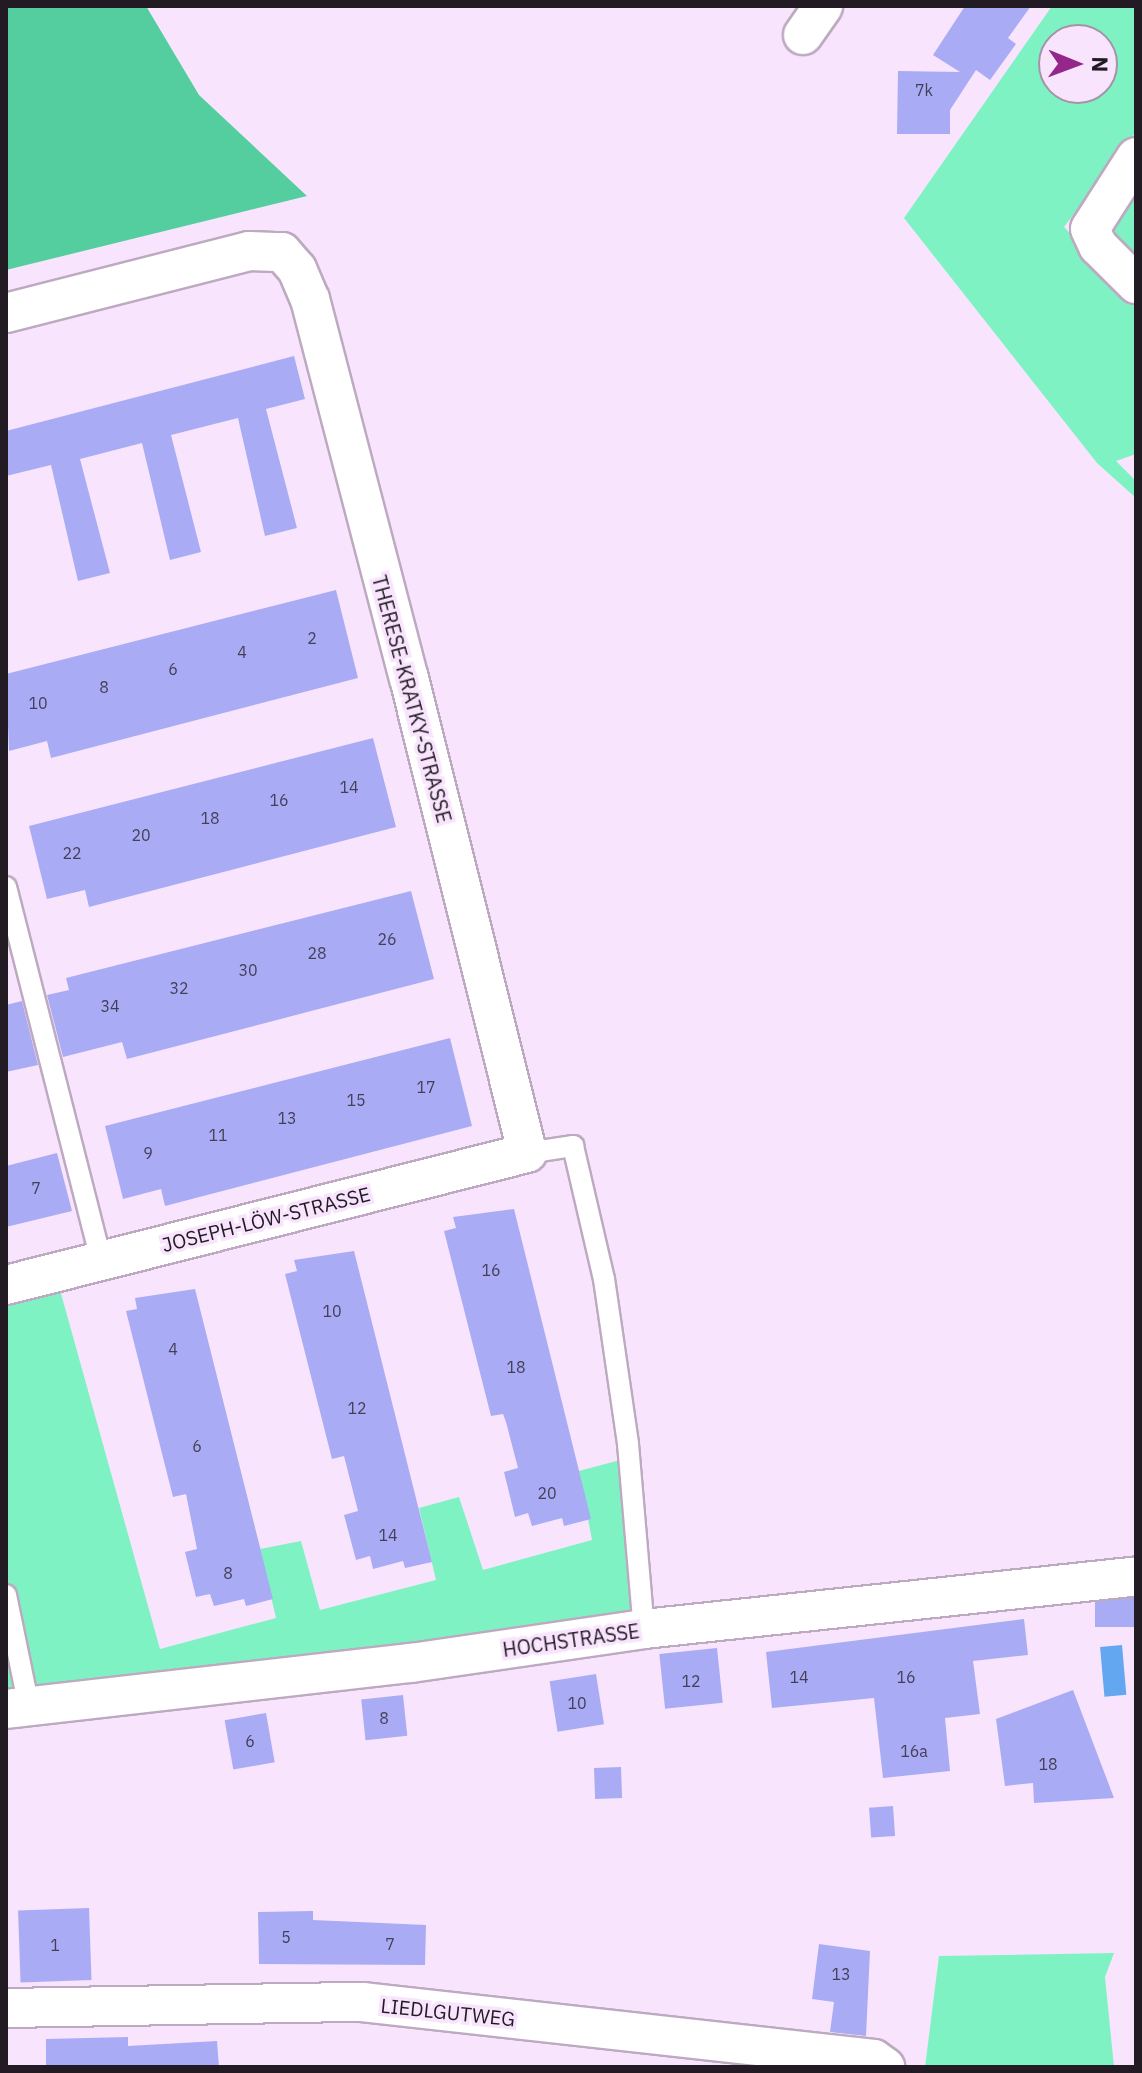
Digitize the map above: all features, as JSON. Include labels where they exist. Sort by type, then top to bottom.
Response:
[{"type":"street","points":[[1136,157],[1090,229],[1098,246],[1136,284]]},
{"type":"street","name":"THERESE-KRATKY-STRASSE","points":[[6,313],[249,251],[282,252],[297,269],[310,299],[527,1153]]},
{"type":"street","name":"JOSEPH-LÖW-STRASSE","points":[[6,1285],[527,1153]]},
{"type":"street","name":"HOCHSTRASSE","points":[[18,1708],[411,1663],[644,1629],[1136,1576]]},
{"type":"street","name":"LIEDLGUTWEG","points":[[6,2008],[362,2002],[874,2059],[885,2067]]},
{"type":"lane","points":[[6,887],[101,1260]]},
{"type":"lane","points":[[527,1153],[573,1146],[613,1339],[628,1444],[644,1629]]},
{"type":"lane","points":[[6,1595],[18,1708]]},
{"type":"green space","points":[[6,6],[146,6],[199,95],[307,196],[6,270]]},
{"type":"green space","points":[[1052,6],[1136,6],[1136,132],[1064,227],[1136,301],[1136,454],[1116,461],[1136,481],[1136,498],[1097,463],[904,218],[1038,26],[1038,104],[1118,104],[1118,24],[1039,24]]},
{"type":"green space","points":[[1136,176],[1136,264],[1114,241],[1109,212]]},
{"type":"green space","points":[[60,1290],[160,1649],[276,1618],[260,1549],[301,1541],[320,1610],[436,1580],[419,1508],[459,1497],[483,1570],[592,1540],[579,1471],[620,1460],[634,1592],[629,1617],[6,1696],[6,1303]]},
{"type":"green space","points":[[1114,1953],[1105,1977],[1114,2067],[925,2067],[939,1956]]},
{"type":"water","points":[[1122,1645],[1126,1695],[1104,1697],[1100,1647]]},
{"type":"building","points":[[965,6],[1031,6],[1008,38],[1016,44],[990,80],[976,70],[950,110],[950,134],[897,134],[898,71],[960,72],[933,55]]},
{"type":"building","points":[[294,356],[305,399],[266,409],[297,528],[265,536],[238,418],[171,435],[201,552],[170,560],[142,443],[80,459],[110,573],[78,581],[51,465],[6,476],[6,431]]},
{"type":"building","points":[[336,590],[358,678],[51,758],[47,741],[9,751],[6,674]]},
{"type":"building","points":[[373,738],[396,827],[89,907],[85,890],[47,899],[29,826]]},
{"type":"building","points":[[411,891],[434,979],[127,1059],[122,1042],[63,1057],[47,995],[69,990],[66,978]]},
{"type":"building","points":[[22,1001],[38,1065],[6,1072],[6,1005]]},
{"type":"building","points":[[450,1038],[472,1126],[165,1206],[161,1189],[123,1199],[105,1126]]},
{"type":"building","points":[[57,1153],[72,1211],[6,1227],[6,1166]]},
{"type":"building","points":[[514,1209],[591,1519],[564,1526],[562,1518],[532,1526],[528,1513],[515,1517],[504,1472],[518,1468],[503,1414],[491,1416],[444,1231],[456,1228],[453,1217]]},
{"type":"building","points":[[354,1251],[432,1562],[405,1568],[403,1561],[373,1569],[370,1556],[356,1560],[344,1515],[358,1511],[344,1456],[332,1459],[285,1274],[297,1271],[294,1260]]},
{"type":"building","points":[[195,1289],[273,1599],[246,1606],[244,1599],[214,1606],[210,1594],[196,1597],[185,1552],[197,1549],[186,1494],[173,1497],[126,1311],[137,1309],[135,1298]]},
{"type":"building","points":[[1095,1598],[1136,1598],[1136,1627],[1095,1627]]},
{"type":"building","points":[[1024,1619],[1028,1655],[973,1661],[980,1714],[945,1718],[950,1771],[883,1778],[874,1698],[772,1708],[766,1652]]},
{"type":"building","points":[[717,1648],[723,1703],[665,1709],[659,1654]]},
{"type":"building","points":[[596,1674],[604,1724],[558,1732],[550,1681]]},
{"type":"building","points":[[1073,1690],[1114,1798],[1034,1803],[1033,1783],[1005,1786],[996,1719]]},
{"type":"building","points":[[403,1695],[407,1736],[366,1740],[361,1699]]},
{"type":"building","points":[[266,1713],[275,1762],[233,1770],[225,1720]]},
{"type":"building","points":[[621,1767],[622,1798],[595,1799],[594,1768]]},
{"type":"building","points":[[893,1806],[895,1836],[871,1838],[869,1808]]},
{"type":"building","points":[[89,1908],[92,1980],[21,1982],[18,1910]]},
{"type":"building","points":[[313,1911],[313,1920],[426,1925],[425,1965],[259,1964],[258,1912]]},
{"type":"building","points":[[819,1944],[870,1951],[866,2036],[830,2032],[834,2002],[812,1999]]},
{"type":"building","points":[[128,2037],[128,2046],[217,2041],[219,2067],[46,2067],[46,2039]]}]
